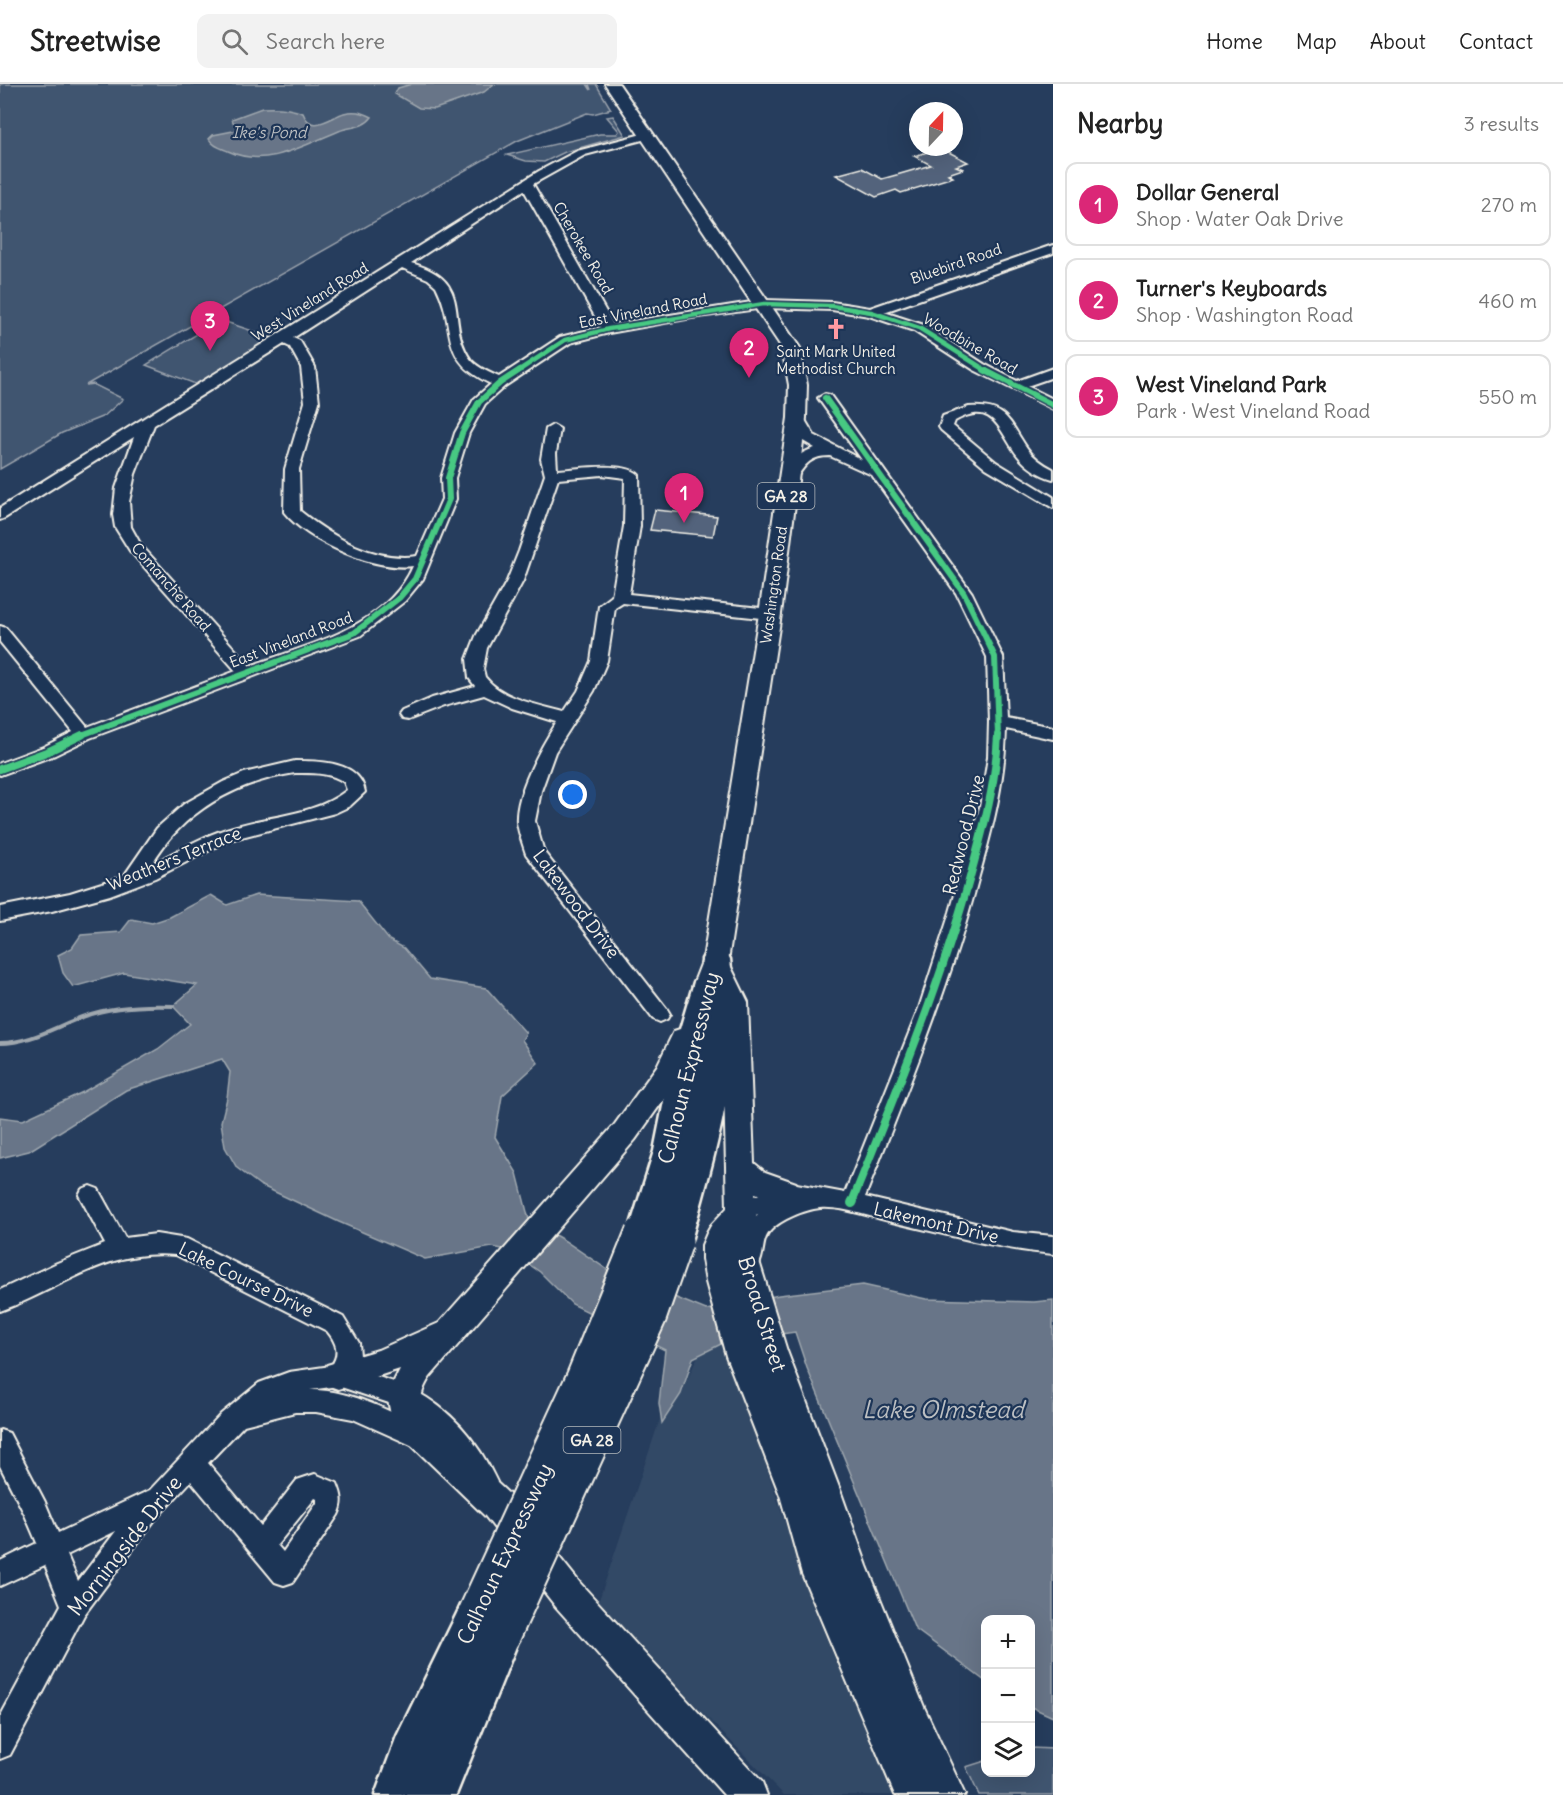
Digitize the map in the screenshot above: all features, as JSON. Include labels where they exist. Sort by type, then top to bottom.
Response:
[{"type":"highway","name":"Calhoun Expressway","points":[[396,1795],[411,1750],[489,1625],[648,1315],[659,1238],[689,1191],[706,1116],[719,1031],[716,959]]},
{"type":"highway","name":"Calhoun Expressway","points":[[435,1795],[460,1729],[489,1625]]},
{"type":"main road","name":"Washington Road","points":[[403,1397],[407,1383],[625,1132],[669,1071],[716,959],[770,614],[797,418],[798,385],[791,348],[764,304],[612,84]]},
{"type":"main road","name":"Broad Street","points":[[716,959],[735,1002],[743,1258],[735,1281],[819,1574],[914,1795]]},
{"type":"main road","points":[[739,1166],[755,1181],[786,1191]]},
{"type":"main road","points":[[338,1375],[372,1367],[399,1357],[452,1329]]},
{"type":"main road","name":"Broad Street","points":[[757,1353],[824,1490],[850,1566],[897,1686],[947,1795]]},
{"type":"main road","points":[[403,1397],[405,1412],[410,1423],[497,1505],[568,1595],[749,1795]]},
{"type":"street","name":"West Vineland Road","points":[[0,515],[560,163],[581,153],[646,136]]},
{"type":"street","name":"Cherokee Road","points":[[527,184],[609,329]]},
{"type":"street","name":"Bluebird Road","points":[[871,312],[1053,249]]},
{"type":"street","points":[[401,264],[418,268],[441,282],[448,296],[455,338],[462,357],[470,367],[500,383]]},
{"type":"street","name":"Woodbine Road","points":[[764,304],[809,304],[871,312],[919,328],[979,367],[1053,405]]},
{"type":"street","name":"East Vineland Road","points":[[0,769],[49,751],[84,734],[354,633],[377,617],[399,598],[415,579],[449,499],[448,478],[462,433],[479,402],[500,383],[565,340],[609,329],[764,304]]},
{"type":"street","points":[[284,338],[294,344],[308,367],[312,402],[292,469],[292,512],[306,524],[347,548],[399,562],[422,560]]},
{"type":"street","points":[[1016,386],[1053,372]]},
{"type":"street","name":"Redwood Drive","points":[[825,398],[963,593],[980,624],[995,657],[998,722],[997,757],[989,807],[960,912],[925,1019],[852,1203]]},
{"type":"street","points":[[1053,475],[1025,455],[1004,422],[991,414],[962,410],[948,419],[946,427],[991,465],[1053,503]]},
{"type":"street","points":[[797,418],[808,438],[832,452],[875,471]]},
{"type":"street","name":"Comanche Road","points":[[148,423],[128,468],[122,507],[123,527],[135,548],[246,672]]},
{"type":"street","points":[[552,475],[549,469],[553,429]]},
{"type":"street","points":[[788,480],[798,463],[806,455],[818,451],[832,452]]},
{"type":"street","points":[[552,475],[602,471],[632,475],[632,526],[620,598],[770,614]]},
{"type":"street","points":[[552,475],[542,498],[517,580],[483,639],[473,664],[477,679],[500,696],[568,719]]},
{"type":"street","name":"Lakewood Drive","points":[[620,598],[607,606],[599,661],[586,691],[546,752],[532,791],[526,821],[535,854],[660,1014]]},
{"type":"street","points":[[0,631],[84,734]]},
{"type":"street","points":[[408,715],[458,695],[488,688]]},
{"type":"street","points":[[998,722],[1053,733]]},
{"type":"street","name":"Weathers Terrace","points":[[0,914],[48,907],[131,880],[224,835],[318,812],[347,801],[357,792],[356,783],[347,775],[324,767],[281,769],[256,774],[231,786],[175,820],[165,830],[131,880]]},
{"type":"street","points":[[741,1212],[786,1191]]},
{"type":"street","name":"Lakemont Drive","points":[[786,1191],[852,1203],[1013,1240],[1053,1245]]},
{"type":"street","points":[[90,1195],[118,1247]]},
{"type":"street","name":"Lakemont Drive","points":[[735,1281],[753,1236],[766,1221],[786,1209],[820,1199]]},
{"type":"street","name":"Lake Course Drive","points":[[0,1301],[118,1247],[151,1242],[179,1245],[329,1320],[341,1330],[348,1347],[348,1365],[338,1375]]},
{"type":"street","name":"Morningside Drive","points":[[0,1745],[75,1605],[159,1497],[251,1403],[268,1391],[289,1383],[338,1375],[403,1397]]},
{"type":"street","points":[[403,1397],[431,1414],[456,1437],[497,1505]]},
{"type":"street","name":"Morningside Drive","points":[[230,1422],[278,1403],[309,1399],[328,1401],[372,1416],[428,1442]]},
{"type":"street","points":[[0,1441],[36,1510],[75,1605]]},
{"type":"street","points":[[191,1462],[261,1545]]},
{"type":"street","points":[[0,1574],[159,1497]]},
{"type":"shaded area","points":[[0,84],[587,84],[591,90],[589,84],[596,84],[611,109],[593,114],[587,113],[517,141],[86,385],[93,384],[123,399],[104,416],[62,433],[0,469]]},
{"type":"shaded area","points":[[613,116],[625,135],[565,152],[544,162],[526,161],[507,155],[600,134],[617,134],[619,131],[607,117]]},
{"type":"shaded area","points":[[220,320],[273,338],[198,385],[146,365]]},
{"type":"shaded area","points":[[725,1342],[813,1607],[893,1795],[784,1795],[597,1606],[661,1416],[681,1394],[698,1356]]},
{"type":"shaded area","points":[[1035,1748],[1053,1749],[1053,1795],[979,1795],[966,1767],[981,1762],[981,1777],[1035,1777]]},
{"type":"water","points":[[412,84],[494,84],[484,92],[435,109],[419,108],[395,94],[398,88]]},
{"type":"water","name":"Ike's Pond","points":[[262,108],[298,111],[303,113],[311,123],[316,124],[351,112],[372,117],[361,125],[343,129],[299,148],[271,156],[242,156],[217,146],[209,139],[213,135],[238,130],[240,127],[232,119]]},
{"type":"water","name":"Lake Olmstead","points":[[211,895],[227,905],[256,895],[358,901],[389,940],[404,948],[430,979],[486,988],[526,1033],[522,1040],[538,1063],[502,1096],[495,1137],[517,1173],[529,1220],[608,1270],[706,1310],[779,1295],[863,1285],[926,1299],[1034,1302],[1053,1300],[1053,1717],[1035,1709],[1035,1615],[981,1615],[981,1678],[915,1629],[807,1368],[795,1332],[725,1342],[693,1358],[681,1394],[662,1423],[659,1403],[665,1350],[572,1304],[540,1272],[508,1250],[492,1247],[425,1259],[260,1185],[237,1168],[225,1147],[221,1122],[230,1072],[222,1059],[126,1090],[29,1151],[0,1158],[0,1117],[23,1120],[83,1092],[158,1049],[190,1024],[173,1006],[197,985],[124,973],[73,987],[63,973],[58,955],[72,948],[81,935],[121,932],[131,919],[152,923],[170,917]]},
{"type":"building","points":[[914,156],[956,156],[968,162],[956,166],[963,169],[948,174],[953,177],[901,193],[896,190],[876,197],[836,175],[862,168],[882,179],[931,165]]},
{"type":"building","points":[[655,510],[717,516],[713,536],[650,530]]},
{"type":"waterway","points":[[0,1043],[33,1037],[106,1010],[139,1006],[173,1006]]},
{"type":"cycle path","points":[[0,769],[49,751],[84,734],[354,633],[377,617],[399,598],[415,579],[449,499],[448,478],[462,433],[479,402],[500,383],[565,340],[609,329],[764,304],[832,306],[871,312],[919,328],[979,367],[1053,405]]},
{"type":"cycle path","points":[[825,398],[964,593],[995,657],[998,722],[997,757],[989,807],[960,912],[929,1008],[852,1203]]},
{"type":"place","name":"Saint Mark United Methodist Church","points":[[836,329]]},
{"type":"place","name":"West Vineland Park","points":[[210,351]]},
{"type":"place","name":"Turner's Keyboards","points":[[749,378]]},
{"type":"place","name":"Dollar General","points":[[684,523]]}]
